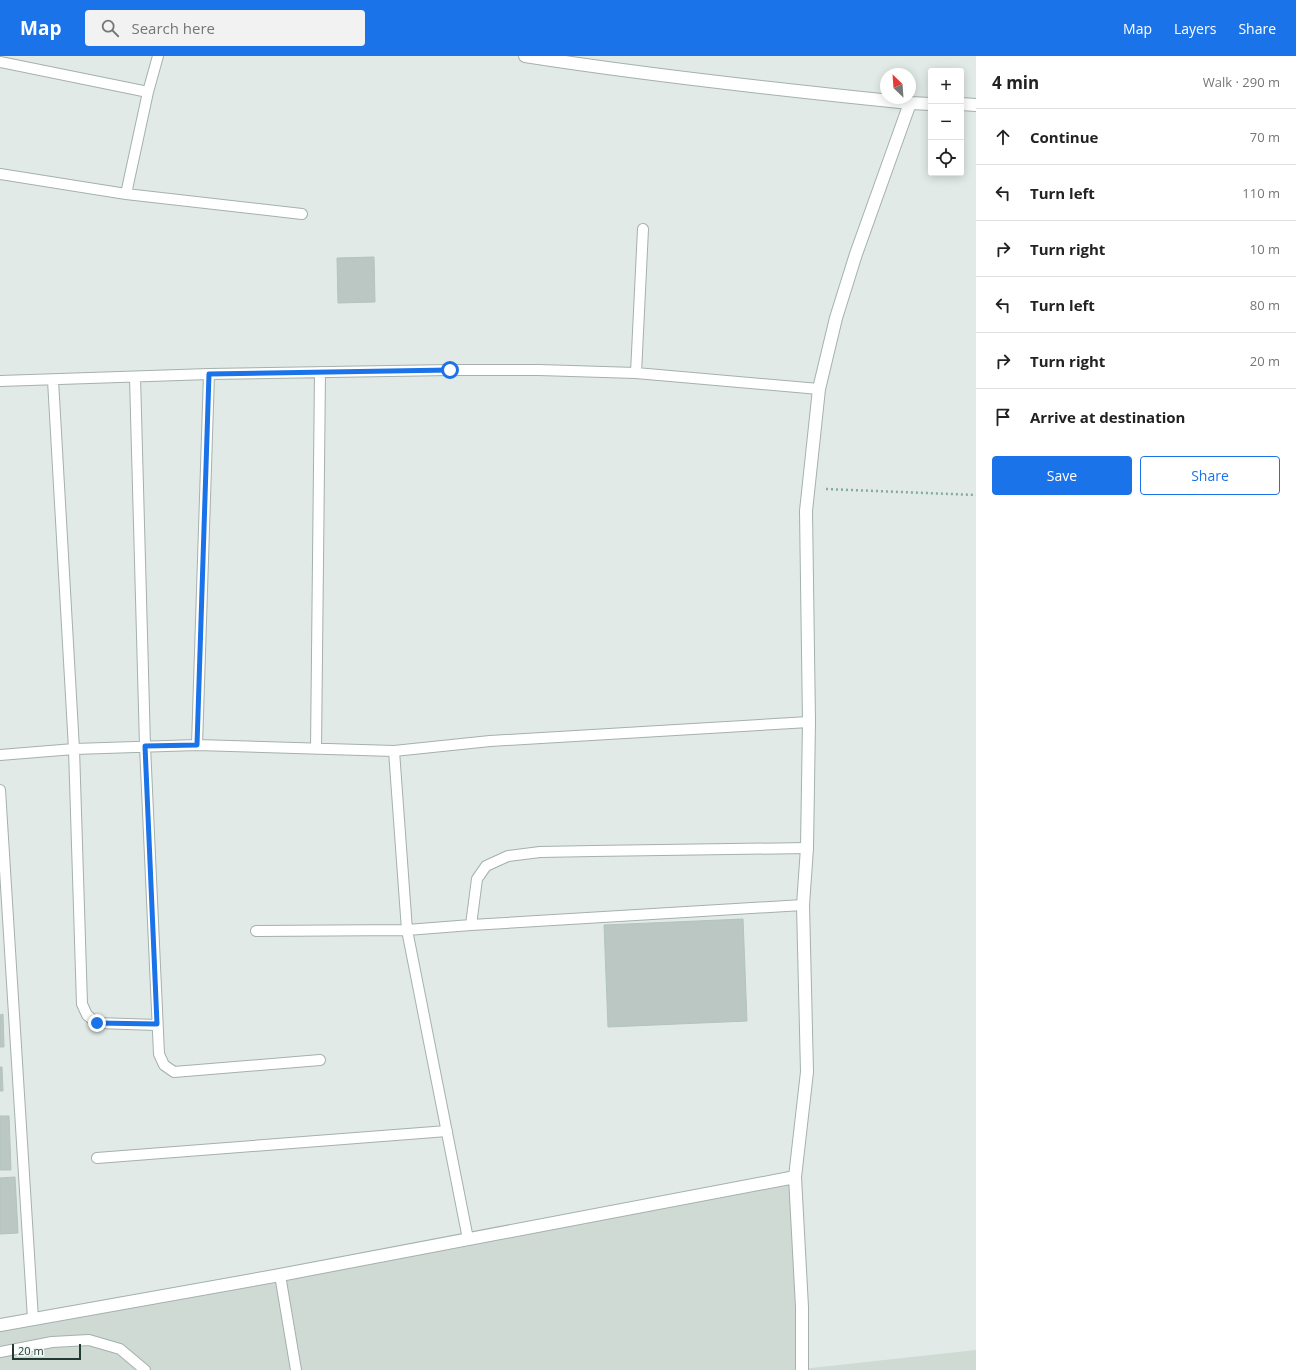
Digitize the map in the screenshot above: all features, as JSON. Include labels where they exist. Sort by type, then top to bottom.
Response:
[{"type":"street","points":[[525,56],[680,78],[880,100]]},
{"type":"street","points":[[916,103],[928,104]]},
{"type":"street","points":[[802,1370],[802,1307],[795,1177],[807,1072],[803,905],[807,848],[809,722],[807,488],[819,389],[836,318],[854,261],[910,104]]},
{"type":"street","points":[[964,104],[976,105]]},
{"type":"street","points":[[0,1325],[280,1275],[795,1177]]},
{"type":"lane","points":[[126,194],[148,92],[158,56]]},
{"type":"lane","points":[[0,62],[148,92]]},
{"type":"lane","points":[[0,174],[126,194],[302,214]]},
{"type":"lane","points":[[636,373],[643,229]]},
{"type":"lane","points":[[0,381],[209,374],[539,370],[636,373],[819,389]]},
{"type":"lane","points":[[316,749],[320,372]]},
{"type":"lane","points":[[197,745],[209,374]]},
{"type":"lane","points":[[135,377],[145,746],[159,1054],[164,1065],[174,1072],[320,1060]]},
{"type":"lane","points":[[53,380],[74,749],[82,1004],[87,1015],[97,1023],[157,1024]]},
{"type":"lane","points":[[0,755],[74,749],[197,745],[394,751],[490,741],[809,722]]},
{"type":"lane","points":[[394,751],[408,930],[468,1239]]},
{"type":"lane","points":[[0,790],[33,1319]]},
{"type":"lane","points":[[471,925],[477,879],[486,866],[508,856],[540,852],[807,848]]},
{"type":"lane","points":[[256,931],[408,930],[803,905]]},
{"type":"lane","points":[[97,1158],[447,1131]]},
{"type":"lane","points":[[280,1275],[296,1370]]},
{"type":"lane","points":[[0,1352],[52,1342],[89,1340],[120,1350],[145,1370]]},
{"type":"path","points":[[807,488],[976,495]]},
{"type":"shaded area","points":[[795,1177],[802,1369],[976,1350],[976,1370],[0,1370],[0,1318]]},
{"type":"building","points":[[374,257],[375,302],[338,303],[337,258]]},
{"type":"building","points":[[743,919],[747,1021],[608,1027],[604,925]]},
{"type":"building","points":[[3,1014],[4,1047],[0,1047],[0,1015]]},
{"type":"building","points":[[0,1067],[2,1067],[3,1091],[0,1091]]},
{"type":"building","points":[[0,1116],[9,1116],[11,1170],[0,1170]]},
{"type":"building","points":[[15,1177],[18,1233],[0,1234],[0,1178]]},
{"type":"route","points":[[97,1023],[157,1024],[145,746],[197,745],[209,374],[450,370]]}]
